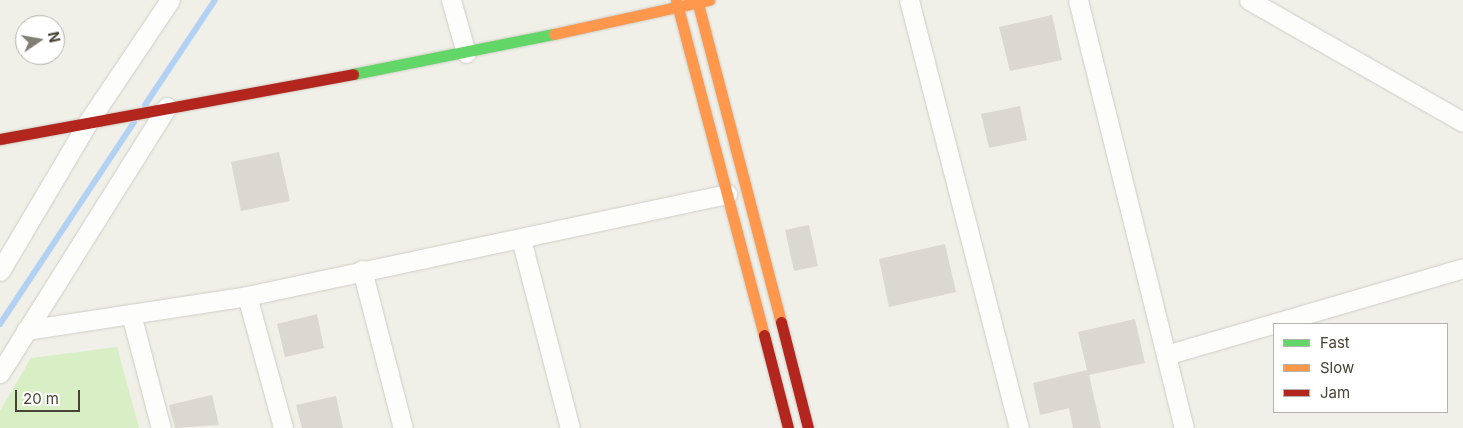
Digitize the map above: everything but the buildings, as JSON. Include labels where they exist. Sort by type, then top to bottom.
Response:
[{"type":"street","points":[[0,272],[88,122],[170,0]]},
{"type":"street","points":[[451,0],[466,53]]},
{"type":"street","points":[[909,0],[1019,428]]},
{"type":"street","points":[[1078,0],[1184,428]]},
{"type":"street","points":[[1249,0],[1463,122]]},
{"type":"street","points":[[0,139],[466,53],[677,3],[701,1],[808,428]]},
{"type":"street","points":[[677,3],[788,428]]},
{"type":"street","points":[[0,373],[167,107]]},
{"type":"street","points":[[26,330],[247,296],[362,270],[521,239],[727,194]]},
{"type":"street","points":[[521,239],[570,428]]},
{"type":"street","points":[[1275,323],[1463,268]]},
{"type":"street","points":[[362,270],[403,428]]},
{"type":"street","points":[[247,296],[283,428]]},
{"type":"street","points":[[131,314],[161,428]]},
{"type":"street","points":[[1166,355],[1273,324]]},
{"type":"green space","points":[[117,347],[139,428],[0,428],[0,411],[31,358]]},
{"type":"waterway","points":[[145,105],[215,0]]},
{"type":"waterway","points":[[0,324],[134,122]]},
{"type":"traffic: fast","points":[[353,74],[554,34]]},
{"type":"traffic: slow","points":[[676,0],[764,335]]},
{"type":"traffic: slow","points":[[697,0],[781,322]]},
{"type":"traffic: slow","points":[[554,34],[709,0]]},
{"type":"traffic: jam","points":[[0,139],[353,74]]},
{"type":"traffic: jam","points":[[781,322],[808,428]]},
{"type":"traffic: jam","points":[[764,335],[788,428]]}]
